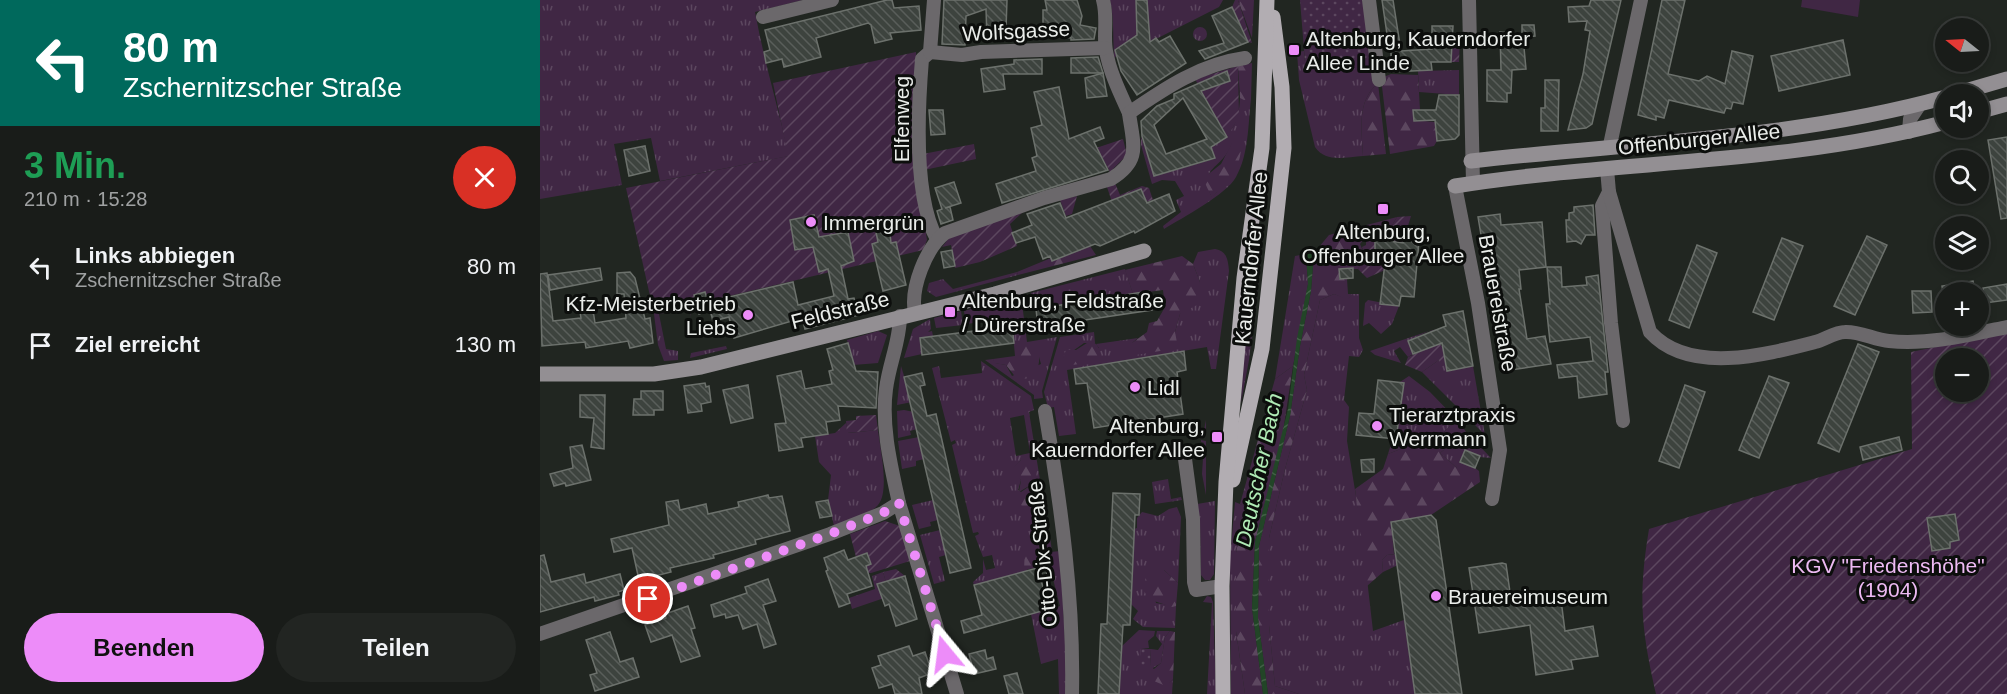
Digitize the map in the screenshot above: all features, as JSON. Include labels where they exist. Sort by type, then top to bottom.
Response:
[{"type":"main road","name":"Kauerndorfer Allee","points":[[1223,694],[1222,586],[1225,514],[1236,356],[1262,142],[1267,2]]},
{"type":"main road","name":"Kauerndorfer Allee","points":[[1225,514],[1262,350],[1284,148],[1279,53],[1274,22],[1267,2]]},
{"type":"street","points":[[764,17],[832,0]]},
{"type":"street","name":"Elfenweg","points":[[934,0],[930,52],[922,60],[919,128],[927,213],[937,239]]},
{"type":"street","points":[[957,694],[892,473],[884,411],[888,378],[920,277],[937,239],[945,232],[970,222],[1101,183],[1121,173],[1133,159],[1130,113],[1114,80],[1105,48],[1107,27],[1103,0]]},
{"type":"street","points":[[1369,0],[1379,80]]},
{"type":"street","points":[[1469,0],[1473,183]]},
{"type":"street","points":[[1610,145],[1641,0]]},
{"type":"street","name":"Wolfsgasse","points":[[930,52],[962,55],[981,52],[1105,48]]},
{"type":"street","points":[[1130,113],[1176,81],[1227,61],[1245,58]]},
{"type":"street","points":[[1989,84],[2007,79]]},
{"type":"street","name":"Offenburger Allee","points":[[1471,161],[1786,128],[1935,100]]},
{"type":"street","points":[[1909,132],[1910,119],[1920,104]]},
{"type":"street","points":[[1989,109],[2007,104]]},
{"type":"street","name":"Offenburger Allee","points":[[1455,186],[1782,152],[1909,132],[1935,125]]},
{"type":"street","points":[[1607,169],[1609,192],[1650,332],[1661,344],[1692,357],[1761,354],[1812,343],[1845,332],[1890,341],[1938,341],[2007,327]]},
{"type":"street","name":"Brauereistraße","points":[[1455,186],[1478,303],[1500,450],[1492,499]]},
{"type":"street","points":[[1609,192],[1602,206],[1611,323],[1623,421]]},
{"type":"street","name":"Feldstraße","points":[[540,374],[654,374],[701,368],[907,314],[1023,287],[1144,251]]},
{"type":"street","name":"Otto-Dix-Straße","points":[[1045,411],[1067,553],[1072,611],[1072,694]]},
{"type":"street","points":[[1185,459],[1193,519],[1193,573],[1196,590],[1222,586]]},
{"type":"street","points":[[540,634],[820,538],[883,513],[899,503]]},
{"type":"green space","points":[[540,0],[803,0],[755,12],[789,156],[660,181],[651,138],[614,144],[622,185],[540,199]]},
{"type":"green space","points":[[1110,0],[1223,0],[1219,7],[1152,41],[1137,41],[1115,50],[1118,55],[1115,57],[1115,64]]},
{"type":"green space","points":[[1235,0],[1238,0],[1252,43],[1248,42],[1232,7]]},
{"type":"green space","points":[[1238,0],[1254,0],[1252,38]]},
{"type":"green space","points":[[1300,0],[1360,0],[1370,68],[1306,74]]},
{"type":"green space","points":[[1353,0],[1362,0],[1369,23],[1378,83],[1366,99],[1363,108],[1363,156],[1330,157],[1319,152],[1315,147],[1299,80],[1297,52],[1304,51],[1306,73]]},
{"type":"green space","points":[[1802,0],[1860,0],[1858,17],[1801,7]]},
{"type":"green space","points":[[1200,27],[1205,29],[1207,34],[1205,39],[1200,41],[1195,39],[1193,34],[1195,29]]},
{"type":"green space","points":[[1460,37],[1459,62],[1451,62],[1451,38]]},
{"type":"green space","points":[[916,52],[918,185],[927,240],[923,250],[654,314],[626,188],[788,156],[773,83]]},
{"type":"green space","points":[[1252,63],[1251,99],[1244,100],[1240,98],[1238,66]]},
{"type":"green space","points":[[1238,66],[1239,117],[1227,137],[1195,79]]},
{"type":"green space","points":[[1459,70],[1459,95],[1419,92],[1418,71]]},
{"type":"green space","points":[[1391,74],[1418,75],[1420,110],[1414,110],[1414,120],[1435,122],[1437,141],[1434,146],[1390,154],[1381,78]]},
{"type":"green space","points":[[1378,83],[1386,154],[1363,156],[1363,108],[1366,99]]},
{"type":"green space","points":[[1240,98],[1251,99],[1246,149],[1236,177],[1214,198],[1164,229],[1163,226],[1181,212],[1176,200],[1184,196],[1175,181],[1162,180],[1152,184],[1141,145],[1141,136],[1154,176],[1214,159],[1211,147],[1224,138],[1233,127],[1238,114]],"holes":[[[1232,143],[1217,192],[1212,197],[1207,179],[1228,152]]]},
{"type":"green space","points":[[1123,139],[1127,155],[1110,172],[1102,157],[1089,164],[1093,149]]},
{"type":"green space","points":[[1237,141],[1241,144],[1241,153],[1236,167],[1212,198],[1205,183],[1206,176],[1221,164],[1232,143]]},
{"type":"green space","points":[[974,144],[976,159],[924,170],[923,154]]},
{"type":"green space","points":[[1115,183],[1120,195],[1142,186],[1149,188],[1153,200],[1112,202],[1107,187]]},
{"type":"green space","points":[[1077,196],[1072,214],[1066,216],[1060,200]]},
{"type":"green space","points":[[1025,210],[1010,224],[1017,246],[980,262],[955,268],[951,245],[942,247],[949,238]]},
{"type":"green space","points":[[1411,216],[1403,242],[1375,241],[1375,262],[1384,263],[1385,270],[1367,278],[1358,269],[1365,256],[1362,247],[1366,245],[1366,237],[1388,232],[1397,217]]},
{"type":"green space","points":[[1397,217],[1388,232],[1366,237],[1361,231],[1330,243],[1314,253],[1329,235]]},
{"type":"green space","points":[[1361,231],[1366,237],[1360,244],[1365,256],[1358,269],[1339,269],[1339,279],[1347,279],[1348,294],[1352,294],[1348,300],[1334,294],[1320,300],[1304,375],[1307,390],[1269,538],[1269,625],[1275,686],[1299,694],[1268,694],[1258,618],[1259,546],[1290,416],[1311,291],[1314,253],[1326,244]]},
{"type":"green space","points":[[1090,246],[1096,255],[1018,275],[1017,272],[1051,258],[1052,261]]},
{"type":"green space","points":[[1215,249],[1224,254],[1229,271],[1216,369],[1211,369],[1207,347],[1067,370],[1076,434],[1059,436],[1054,407],[1048,408],[1044,392],[1060,337],[1094,332],[1095,343],[1084,343],[1063,358],[1099,348],[1096,344],[1138,338],[1132,343],[1175,332],[1180,314],[1200,282],[1193,264],[1198,252]]},
{"type":"green space","points":[[1306,254],[1308,284],[1293,366],[1275,379],[1295,256]]},
{"type":"green space","points":[[1182,256],[1193,264],[1200,282],[1197,305],[1180,314],[1175,332],[1178,348],[1136,355],[1132,343],[1147,332],[1149,323],[1157,321],[1165,307],[1163,290],[1133,294],[1125,270]]},
{"type":"green space","points":[[1125,269],[1133,294],[1036,309],[1031,293]]},
{"type":"green space","points":[[1017,272],[1018,275],[936,297],[927,291],[929,283],[943,279],[953,289]]},
{"type":"green space","points":[[1253,275],[1259,276],[1249,360],[1241,403],[1243,357]]},
{"type":"green space","points":[[1334,294],[1348,299],[1352,294],[1359,294],[1359,338],[1363,350],[1359,357],[1349,356],[1344,400],[1349,407],[1347,441],[1361,527],[1373,631],[1404,620],[1415,694],[1299,694],[1275,686],[1269,625],[1269,538],[1307,390],[1304,375],[1320,300]]},
{"type":"green space","points":[[1021,296],[1027,342],[1057,337],[1042,391],[1043,398],[1034,399],[1034,395],[985,360],[993,359],[995,363],[1006,365],[1012,376],[1041,364],[1038,353],[1014,345],[1012,326],[999,328],[998,320],[966,324],[964,311]]},
{"type":"green space","points":[[1368,300],[1399,306],[1392,324],[1381,334],[1369,323],[1363,326],[1365,303]]},
{"type":"green space","points":[[689,307],[691,317],[688,308],[659,314],[666,349],[678,351],[678,360],[664,361],[658,345],[654,314]]},
{"type":"green space","points":[[961,311],[963,325],[936,328],[934,318]]},
{"type":"green space","points":[[930,319],[931,329],[928,332],[932,331],[933,336],[920,338],[922,354],[904,358],[913,329]]},
{"type":"green space","points":[[1438,329],[1441,346],[1449,344],[1446,363],[1440,363],[1439,360],[1422,372],[1405,365],[1408,357],[1435,345],[1430,331]]},
{"type":"green space","points":[[878,331],[887,335],[878,363],[853,365],[847,340]]},
{"type":"green space","points":[[1429,331],[1408,341],[1413,354],[1408,357],[1400,347],[1394,351],[1401,363],[1375,355],[1370,351]]},
{"type":"green space","name":"KGV \"Friedenshöhe\" (1904)","points":[[2007,332],[2007,694],[1656,694],[1644,630],[1642,593],[1649,529],[1912,449],[1911,352]]},
{"type":"green space","points":[[1090,341],[1099,348],[1100,361],[1065,366],[1063,358],[1066,350],[1076,350]]},
{"type":"green space","points":[[1014,345],[1039,347],[1039,365],[1030,377],[1017,379],[1006,365],[994,363],[993,359],[1015,356]]},
{"type":"green space","points":[[726,346],[727,349],[690,358],[691,353]]},
{"type":"green space","points":[[1439,360],[1446,363],[1448,371],[1473,366],[1485,435],[1422,372]]},
{"type":"green space","points":[[981,361],[1031,396],[1034,410],[1029,412],[1046,517],[1038,520],[1027,571],[974,585],[973,582],[983,573],[983,559],[986,570],[995,568],[992,555],[983,557],[975,536],[979,534],[978,532],[973,533],[952,445],[956,443],[955,440],[951,442],[932,368],[939,366],[941,378],[982,373]],"holes":[[[1024,415],[1030,453],[1016,456],[1010,418]],[[1021,460],[1037,481],[1021,492],[1018,490],[1021,480],[1011,470]]]},
{"type":"green space","points":[[901,366],[912,402],[897,405]]},
{"type":"green space","points":[[1293,366],[1282,438],[1255,542],[1252,608],[1263,694],[1245,694],[1236,631],[1236,553],[1245,506],[1240,504],[1275,379]]},
{"type":"green space","points":[[1409,376],[1430,392],[1459,422],[1450,426],[1435,441],[1424,446],[1408,446],[1388,454],[1393,438],[1396,438],[1404,383],[1400,382]]},
{"type":"green space","points":[[897,411],[914,412],[917,429],[910,431],[911,435],[898,438]]},
{"type":"green space","points":[[876,415],[878,430],[847,433],[846,421],[856,420],[856,416]]},
{"type":"green space","points":[[1206,420],[1206,433],[1202,433],[1201,440],[1201,430],[1204,430]]},
{"type":"green space","points":[[1459,422],[1466,432],[1440,453],[1457,468],[1475,468],[1479,471],[1480,482],[1431,515],[1391,522],[1394,554],[1387,555],[1382,560],[1383,572],[1367,586],[1355,489],[1383,469],[1388,454],[1408,446],[1424,446],[1435,441],[1450,426]]},
{"type":"green space","points":[[846,423],[848,433],[878,430],[884,480],[883,490],[882,498],[874,509],[834,526],[828,500],[831,475],[819,462],[815,436],[835,433]]},
{"type":"green space","points":[[1466,432],[1491,458],[1479,457],[1465,450],[1460,462],[1475,468],[1457,468],[1440,453]]},
{"type":"green space","points":[[919,437],[924,459],[916,461],[916,466],[902,469],[898,441]]},
{"type":"green space","points":[[1201,440],[1206,441],[1206,495],[1202,474],[1204,443]]},
{"type":"green space","points":[[1031,457],[1035,460],[1037,481],[1019,492],[1021,480],[1010,473],[1010,470],[1021,460]]},
{"type":"green space","points":[[1168,479],[1171,499],[1181,497],[1182,500],[1155,504],[1152,482]]},
{"type":"green space","points":[[1032,490],[1040,499],[1038,514],[1026,516],[1020,502]]},
{"type":"green space","points":[[933,500],[938,520],[930,522],[931,526],[919,529],[912,505]]},
{"type":"green space","points":[[1215,501],[1214,574],[1210,580],[1205,580],[1201,575],[1200,524],[1197,504]]},
{"type":"green space","points":[[1235,502],[1245,506],[1236,553],[1236,631],[1245,694],[1231,694],[1230,558]]},
{"type":"green space","points":[[1177,507],[1181,517],[1178,583],[1164,570],[1148,570],[1156,603],[1176,606],[1175,628],[1143,627],[1133,619],[1138,611],[1131,604],[1134,529],[1137,528],[1137,518],[1142,512],[1158,516]]},
{"type":"green space","points":[[1046,517],[1052,554],[1050,568],[1047,573],[1045,566],[1024,570],[1025,547],[1038,520]]},
{"type":"green space","points":[[885,521],[900,526],[910,561],[871,573],[862,573],[860,568],[871,564],[866,553],[856,557],[850,534]]},
{"type":"green space","points":[[940,530],[946,555],[939,557],[945,581],[934,584],[920,535]]},
{"type":"green space","points":[[1060,551],[1068,694],[1059,694],[1058,659],[1041,664],[1031,614],[1060,606],[1052,575],[1047,573],[1051,569],[1051,552]]},
{"type":"green space","points":[[1396,554],[1398,565],[1383,572],[1382,560],[1387,555]]},
{"type":"green space","points":[[896,569],[905,576],[891,580],[895,594],[890,596],[883,572]]},
{"type":"green space","points":[[1148,570],[1164,570],[1178,583],[1176,606],[1172,607],[1148,599],[1143,588]]},
{"type":"green space","points":[[883,572],[890,596],[852,609],[849,598],[875,589],[872,576]]},
{"type":"green space","points":[[1207,596],[1211,597],[1213,602],[1216,694],[1207,694],[1212,603],[1203,602]]},
{"type":"green space","points":[[1139,630],[1155,631],[1154,636],[1148,641],[1149,648],[1141,649],[1150,666],[1151,649],[1158,650],[1162,644],[1156,636],[1157,631],[1170,631],[1165,637],[1161,663],[1153,668],[1166,685],[1173,679],[1172,694],[1119,694],[1122,646]]},
{"type":"green space","points":[[1170,631],[1175,632],[1173,679],[1166,686],[1149,679],[1148,674],[1161,663],[1165,637]]},
{"type":"green space","points":[[1141,649],[1151,649],[1150,666],[1140,665]]},
{"type":"water","points":[[1314,253],[1311,291],[1290,416],[1259,546],[1258,618],[1268,694],[1263,694],[1252,608],[1255,542],[1288,409],[1297,338],[1308,284],[1306,254]]},
{"type":"building","points":[[892,0],[894,8],[919,6],[921,30],[890,33],[892,39],[875,43],[871,25],[868,23],[816,38],[821,57],[784,67],[782,59],[766,63],[764,52],[770,50],[765,30]]},
{"type":"building","points":[[944,0],[1007,0],[1006,29],[1002,29],[1002,38],[987,39],[986,9],[966,16],[965,45],[942,44]]},
{"type":"building","points":[[1045,0],[1077,0],[1082,16],[1080,25],[1096,28],[1094,39],[1071,40],[1071,38],[1043,33],[1043,10],[1047,10]]},
{"type":"building","points":[[1136,0],[1147,0],[1150,42],[1156,38],[1159,42],[1170,36],[1186,63],[1137,95],[1121,71],[1115,50],[1137,35]]},
{"type":"building","points":[[1382,0],[1393,0],[1401,51],[1432,49],[1432,26],[1453,26],[1451,62],[1431,62],[1432,70],[1391,72],[1391,40],[1388,41]]},
{"type":"building","points":[[1591,0],[1621,0],[1592,124],[1586,128],[1568,130],[1583,74],[1590,31],[1585,30],[1587,21],[1569,22],[1568,7],[1589,6]]},
{"type":"building","points":[[1662,0],[1685,0],[1668,74],[1699,81],[1707,76],[1725,84],[1732,51],[1753,56],[1743,104],[1733,102],[1731,109],[1726,108],[1724,113],[1669,100],[1664,118],[1656,116],[1656,120],[1638,115]]},
{"type":"building","points":[[1232,7],[1248,42],[1205,59],[1199,51],[1224,43],[1212,16]]},
{"type":"building","points":[[1522,25],[1534,25],[1535,36],[1523,37],[1526,69],[1512,70],[1511,93],[1507,93],[1507,102],[1487,101],[1487,70],[1501,70],[1500,32],[1522,34]]},
{"type":"building","points":[[1843,40],[1850,75],[1779,91],[1771,56]]},
{"type":"building","points":[[1098,57],[1103,73],[1071,73],[1071,58]]},
{"type":"building","points":[[1042,59],[1042,74],[1003,74],[1005,89],[984,92],[981,69],[1014,64],[1014,60]]},
{"type":"building","points":[[1227,71],[1230,81],[1201,91],[1227,137],[1211,147],[1215,158],[1154,176],[1142,136],[1141,121],[1157,106],[1174,99],[1174,94]],"holes":[[[1183,98],[1207,139],[1166,154],[1154,125]]]},
{"type":"building","points":[[1103,73],[1107,96],[1087,98],[1085,78]]},
{"type":"building","points":[[1545,80],[1559,80],[1558,131],[1541,131],[1541,108],[1545,108]]},
{"type":"building","points":[[1059,87],[1069,139],[1100,127],[1104,138],[1094,142],[1108,170],[1002,203],[996,184],[1036,171],[1032,158],[1037,156],[1031,128],[1042,125],[1034,92]]},
{"type":"building","points":[[1439,95],[1459,95],[1459,135],[1455,139],[1437,141],[1435,120],[1414,121],[1413,110],[1436,110]]},
{"type":"building","points":[[929,110],[943,110],[945,134],[931,135]]},
{"type":"building","points":[[2007,137],[2007,218],[2001,219],[1988,140]]},
{"type":"building","points":[[645,146],[650,171],[629,176],[624,150]]},
{"type":"building","points":[[954,182],[961,203],[945,208],[950,207],[953,220],[941,224],[937,211],[942,209],[935,188]]},
{"type":"building","points":[[1141,189],[1147,203],[1169,194],[1175,211],[1135,233],[1134,231],[1100,246],[1095,244],[1052,261],[1050,256],[1043,259],[1035,237],[1016,243],[1012,233],[1032,225],[1027,214],[1060,203],[1066,218]]},
{"type":"building","points":[[1593,205],[1595,235],[1586,235],[1581,244],[1576,241],[1567,242],[1566,220],[1569,220],[1569,213],[1574,212],[1574,207]]},
{"type":"building","points":[[1500,214],[1501,225],[1542,222],[1546,267],[1519,270],[1521,289],[1519,289],[1527,339],[1545,336],[1551,364],[1504,371],[1478,217]]},
{"type":"building","points":[[814,215],[819,237],[848,232],[854,261],[841,266],[848,299],[854,298],[859,315],[805,329],[802,318],[734,338],[729,317],[713,321],[710,310],[699,314],[694,295],[705,292],[708,302],[793,282],[798,305],[834,296],[828,269],[819,272],[813,247],[795,250],[790,220]]},
{"type":"building","points":[[889,224],[891,243],[896,242],[906,285],[883,291],[872,244],[878,242],[875,227]]},
{"type":"building","points":[[1867,236],[1887,245],[1855,315],[1834,306]]},
{"type":"building","points":[[1782,238],[1803,246],[1774,320],[1753,312]]},
{"type":"building","points":[[1375,239],[1403,243],[1403,239],[1419,241],[1414,297],[1401,296],[1399,306],[1380,304],[1385,263],[1375,262]]},
{"type":"building","points":[[1697,245],[1717,253],[1689,328],[1669,320]]},
{"type":"building","points":[[952,250],[955,266],[944,268],[941,252]]},
{"type":"building","points":[[1547,267],[1561,267],[1562,287],[1587,285],[1586,277],[1598,275],[1608,372],[1605,372],[1607,394],[1579,398],[1577,376],[1559,378],[1557,365],[1593,361],[1590,337],[1550,342],[1546,304],[1550,304]]},
{"type":"building","points":[[600,268],[602,280],[550,290],[548,275]]},
{"type":"building","points":[[1353,268],[1353,278],[1340,279],[1339,269]]},
{"type":"building","points":[[630,272],[635,278],[645,319],[650,318],[653,343],[630,348],[628,341],[586,348],[585,342],[542,346],[540,274],[547,273],[553,321],[581,318],[580,312],[593,310],[595,323],[626,318],[624,294],[617,294],[617,273]]},
{"type":"building","points":[[2007,284],[2007,300],[1989,302],[1989,287]]},
{"type":"building","points":[[1149,291],[1152,310],[1038,327],[1036,309]]},
{"type":"building","points":[[1912,291],[1931,291],[1932,312],[1913,313]]},
{"type":"building","points":[[1463,311],[1473,366],[1447,371],[1442,343],[1413,354],[1408,341],[1446,326],[1443,315]]},
{"type":"building","points":[[1012,326],[1014,343],[922,355],[920,338]]},
{"type":"building","points":[[848,343],[856,371],[878,372],[876,408],[838,406],[840,420],[826,422],[828,434],[801,438],[803,447],[779,451],[775,424],[786,423],[777,376],[801,371],[805,389],[832,384],[829,371],[833,370],[827,349]]},
{"type":"building","points":[[1858,344],[1879,352],[1839,452],[1818,443]]},
{"type":"building","points":[[1184,351],[1186,370],[1177,372],[1183,414],[1094,428],[1087,383],[1076,384],[1074,369]]},
{"type":"building","points":[[922,373],[925,385],[920,386],[927,416],[936,414],[971,568],[950,573],[904,377]]},
{"type":"building","points":[[1769,376],[1789,383],[1759,458],[1739,450]]},
{"type":"building","points":[[1378,380],[1404,383],[1396,439],[1356,435],[1359,413],[1374,414]]},
{"type":"building","points":[[705,383],[706,387],[709,386],[711,402],[701,404],[702,411],[688,413],[684,386]]},
{"type":"building","points":[[748,385],[753,418],[731,423],[723,390]]},
{"type":"building","points":[[1685,385],[1705,392],[1679,468],[1659,461]]},
{"type":"building","points":[[641,391],[663,391],[663,410],[654,410],[654,415],[633,415],[634,399],[641,399]]},
{"type":"building","points":[[580,395],[605,395],[604,449],[591,447],[594,418],[580,417]]},
{"type":"building","points":[[1899,437],[1902,450],[1863,460],[1860,447]]},
{"type":"building","points":[[582,445],[591,480],[566,486],[565,483],[554,486],[550,474],[573,468],[570,447]]},
{"type":"building","points":[[1465,450],[1480,456],[1475,468],[1460,462]]},
{"type":"building","points":[[1374,459],[1374,472],[1362,472],[1361,460]]},
{"type":"building","points":[[1113,493],[1140,494],[1139,515],[1135,515],[1130,625],[1123,625],[1119,694],[1098,694],[1101,624],[1107,624]]},
{"type":"building","points":[[768,495],[769,498],[782,496],[790,531],[755,540],[756,544],[713,555],[714,558],[670,568],[671,572],[639,580],[632,548],[614,552],[611,539],[669,525],[666,502],[678,500],[680,510],[706,504],[708,514],[739,507],[738,502]]},
{"type":"building","points":[[828,500],[832,516],[820,518],[816,502]]},
{"type":"building","points":[[1955,514],[1959,540],[1950,542],[1950,548],[1932,551],[1927,518]]},
{"type":"building","points":[[1431,515],[1436,520],[1462,694],[1415,694],[1391,522]]},
{"type":"building","points":[[844,550],[848,560],[867,553],[871,564],[866,566],[872,586],[847,594],[850,603],[839,607],[826,571],[828,570],[824,558]]},
{"type":"building","points":[[544,555],[551,582],[584,574],[586,583],[620,574],[624,590],[618,592],[619,595],[595,601],[594,597],[540,612],[540,556]]},
{"type":"building","points":[[1506,564],[1510,592],[1523,607],[1561,600],[1565,631],[1593,626],[1598,656],[1571,660],[1573,669],[1536,675],[1530,625],[1479,633],[1469,568]]},
{"type":"building","points":[[1045,566],[1048,578],[1041,580],[1049,609],[964,633],[961,621],[982,615],[974,585]]},
{"type":"building","points":[[905,576],[917,619],[896,626],[889,604],[885,606],[877,584]]},
{"type":"building","points":[[768,579],[776,601],[763,605],[776,644],[764,648],[757,624],[743,629],[738,615],[726,618],[725,614],[714,617],[711,605],[747,593],[745,587]]},
{"type":"building","points":[[688,606],[695,628],[691,629],[700,656],[681,662],[672,635],[651,642],[645,625],[666,618],[665,614]]},
{"type":"building","points":[[610,632],[620,662],[633,658],[639,677],[595,691],[590,675],[597,673],[586,640]]},
{"type":"building","points":[[909,646],[913,656],[925,652],[932,673],[919,678],[922,694],[895,694],[892,684],[879,688],[872,668],[881,665],[878,656]]},
{"type":"building","points":[[985,650],[987,659],[993,657],[996,669],[974,674],[969,654]]},
{"type":"building","points":[[1017,673],[1023,694],[1009,694],[1004,676]]},
{"type":"place","name":"Altenburg, Kauerndorfer Allee Linde","points":[[1294,50]]},
{"type":"place","name":"Altenburg, Offenburger Allee","points":[[1383,209]]},
{"type":"place","name":"Immergrün","points":[[811,222]]},
{"type":"place","name":"Altenburg, Feldstraße / Dürerstraße","points":[[950,312]]},
{"type":"place","name":"Kfz-Meisterbetrieb Liebs","points":[[748,315]]},
{"type":"place","name":"Lidl","points":[[1135,387]]},
{"type":"place","name":"Tierarztpraxis Werrmann","points":[[1377,426]]},
{"type":"place","name":"Altenburg, Kauerndorfer Allee","points":[[1217,437]]},
{"type":"place","name":"Brauereimuseum","points":[[1436,596]]},
{"type":"route","points":[[648,599],[830,534],[883,513],[899,503],[945,654]]},
{"type":"water label","name":"Deutscher Bach","points":[[1259,470]]}]
